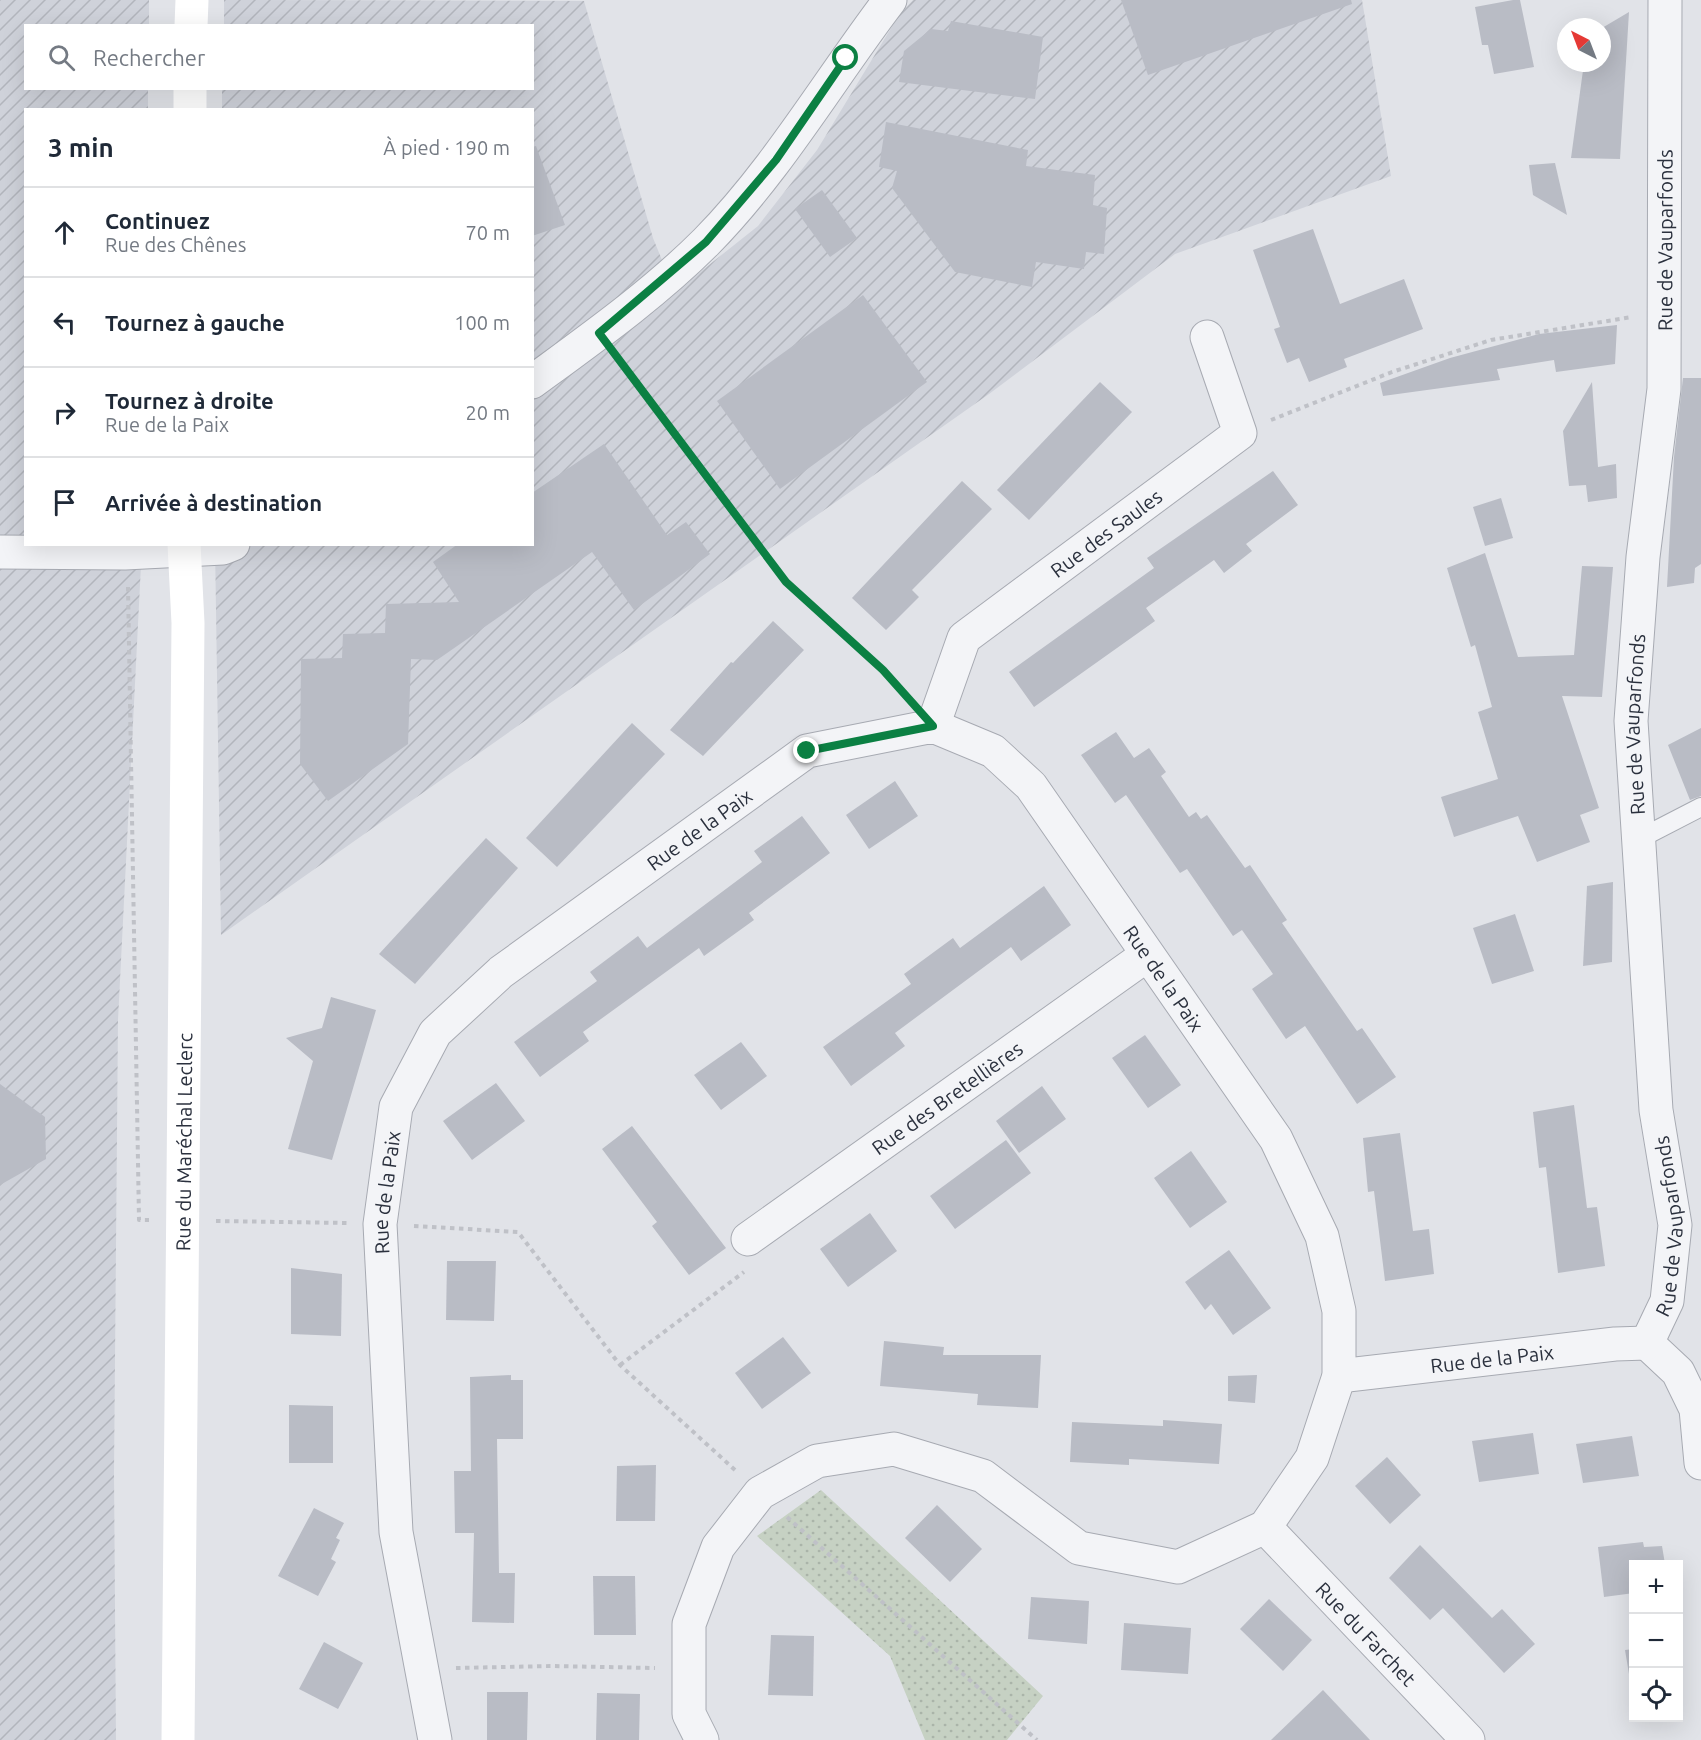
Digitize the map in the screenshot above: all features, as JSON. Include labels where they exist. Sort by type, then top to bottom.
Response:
[{"type":"main road","points":[[191,24],[192,0]]},
{"type":"main road","points":[[190,90],[190,108]]},
{"type":"main road","name":"Rue du Maréchal Leclerc","points":[[178,1740],[188,623],[184,547]]},
{"type":"street","points":[[534,381],[599,333],[706,242],[776,160],[846,58],[890,0]]},
{"type":"street","name":"Rue de Vauparfonds","points":[[1665,0],[1664,389],[1642,557],[1631,721],[1641,838],[1656,1110],[1676,1225],[1667,1301],[1647,1343],[1678,1372],[1696,1409],[1701,1463]]},
{"type":"street","points":[[1207,337],[1240,432]]},
{"type":"street","name":"Rue des Saules","points":[[933,726],[964,638],[1240,432]]},
{"type":"street","points":[[0,552],[125,553],[200,546]]},
{"type":"street","name":"Rue de la Paix","points":[[435,1740],[396,1532],[380,1224],[396,1107],[435,1033],[501,972],[807,751],[933,726],[993,751],[1031,786],[1276,1139],[1322,1236],[1339,1311],[1339,1376],[1312,1458],[1265,1527]]},
{"type":"street","name":"Rue des Bretellières","points":[[748,1239],[1147,955]]},
{"type":"street","name":"Rue de la Paix","points":[[1339,1376],[1615,1344],[1647,1343]]},
{"type":"street","points":[[702,1740],[689,1714],[689,1624],[718,1547],[760,1493],[817,1461],[894,1449],[983,1476],[1079,1548],[1178,1567],[1265,1527]]},
{"type":"street","name":"Rue du Farchet","points":[[1265,1527],[1467,1740]]},
{"type":"lane","points":[[1641,838],[1701,807]]},
{"type":"path","points":[[1240,432],[1382,376],[1491,340],[1664,312]]},
{"type":"path","points":[[599,333],[786,582],[883,670],[933,726]]},
{"type":"path","points":[[125,553],[130,609],[139,1220],[380,1224],[518,1232],[620,1365],[1037,1740]]},
{"type":"path","points":[[620,1365],[757,1262],[748,1239]]},
{"type":"path","points":[[423,1674],[455,1668],[552,1666],[689,1669]]},
{"type":"shaded area","points":[[0,0],[149,0],[149,24],[24,24],[24,90],[148,90],[148,108],[24,108],[24,546],[142,546],[118,1020],[114,1473],[116,1740],[0,1740]]},
{"type":"shaded area","points":[[224,0],[584,1],[653,238],[675,292],[758,226],[817,150],[899,15],[913,0],[1362,0],[1391,176],[1175,254],[989,394],[221,935],[215,546],[534,546],[534,108],[222,108],[222,90],[534,90],[534,24],[224,24]]},
{"type":"green space","points":[[821,1490],[1043,1696],[1007,1740],[925,1740],[890,1656],[757,1536]]},
{"type":"building","points":[[1121,0],[1351,0],[1352,4],[1148,75]]},
{"type":"building","points":[[1520,0],[1534,67],[1494,74],[1488,45],[1482,45],[1475,7]]},
{"type":"building","points":[[1629,12],[1620,159],[1571,158],[1583,72],[1611,72],[1611,23]]},
{"type":"building","points":[[951,21],[1043,37],[1035,99],[899,82],[904,51],[931,29],[948,31]]},
{"type":"building","points":[[886,122],[1028,150],[1026,166],[1095,175],[1093,205],[1107,208],[1104,254],[1086,252],[1084,269],[1036,262],[1032,287],[955,272],[892,188],[897,171],[879,167]]},
{"type":"building","points":[[534,146],[536,146],[565,225],[534,235]]},
{"type":"building","points":[[1555,163],[1567,215],[1533,195],[1529,165]]},
{"type":"building","points":[[822,190],[857,238],[830,257],[795,209]]},
{"type":"building","points":[[1313,229],[1340,304],[1404,279],[1423,329],[1344,359],[1347,367],[1309,382],[1299,358],[1287,363],[1274,329],[1280,327],[1253,250]]},
{"type":"building","points":[[863,295],[927,382],[780,489],[717,401]]},
{"type":"building","points":[[1617,325],[1615,364],[1556,372],[1554,360],[1497,369],[1500,380],[1383,396],[1380,383],[1450,358],[1539,334]]},
{"type":"building","points":[[1683,378],[1701,378],[1701,564],[1695,568],[1694,583],[1667,587],[1674,457]]},
{"type":"building","points":[[1100,382],[1132,412],[1029,520],[997,490]]},
{"type":"building","points":[[1592,382],[1598,467],[1616,464],[1617,498],[1588,502],[1586,485],[1569,486],[1563,431]]},
{"type":"building","points":[[604,444],[667,535],[686,522],[710,554],[634,610],[592,552],[437,660],[411,659],[408,744],[328,801],[300,764],[301,659],[342,658],[343,634],[385,633],[386,604],[459,602],[433,562],[455,546],[534,546],[534,492]]},
{"type":"building","points":[[1273,471],[1298,505],[1246,544],[1252,551],[1224,573],[1214,560],[1146,608],[1155,621],[1034,707],[1009,672],[1154,568],[1147,558]]},
{"type":"building","points":[[962,481],[992,509],[912,590],[919,597],[886,630],[852,598]]},
{"type":"building","points":[[1501,498],[1513,538],[1485,546],[1473,507]]},
{"type":"building","points":[[1485,553],[1518,657],[1574,655],[1582,566],[1613,567],[1602,697],[1562,696],[1599,808],[1580,815],[1590,842],[1537,862],[1518,816],[1454,837],[1441,797],[1498,779],[1478,712],[1492,707],[1475,645],[1471,647],[1447,568]]},
{"type":"building","points":[[773,621],[804,650],[703,756],[670,730],[731,662],[733,663]]},
{"type":"building","points":[[632,723],[665,754],[557,867],[526,838]]},
{"type":"building","points":[[1701,728],[1701,796],[1690,800],[1668,745]]},
{"type":"building","points":[[1116,732],[1134,758],[1149,748],[1166,772],[1161,776],[1189,817],[1196,812],[1201,819],[1207,815],[1245,868],[1250,865],[1287,920],[1282,923],[1357,1031],[1362,1028],[1396,1077],[1357,1104],[1305,1026],[1286,1039],[1252,989],[1273,974],[1242,930],[1233,936],[1187,869],[1180,873],[1126,795],[1115,803],[1081,755]]},
{"type":"building","points":[[895,781],[918,816],[869,849],[846,815]]},
{"type":"building","points":[[802,816],[830,853],[749,913],[754,920],[704,956],[699,948],[583,1032],[589,1041],[540,1077],[514,1042],[597,981],[590,972],[638,936],[647,948],[762,862],[754,851]]},
{"type":"building","points":[[486,838],[518,868],[415,984],[379,954]]},
{"type":"building","points":[[1613,882],[1612,962],[1583,966],[1587,886]]},
{"type":"building","points":[[1044,886],[1071,925],[1021,961],[1011,947],[895,1033],[905,1046],[851,1086],[823,1047],[911,984],[904,974],[953,938],[960,948]]},
{"type":"building","points":[[1515,914],[1534,971],[1492,984],[1473,928]]},
{"type":"building","points":[[331,997],[376,1010],[332,1160],[288,1149],[313,1061],[286,1038],[322,1028]]},
{"type":"building","points":[[1145,1035],[1181,1085],[1148,1108],[1112,1058]]},
{"type":"building","points":[[741,1042],[767,1076],[721,1110],[694,1075]]},
{"type":"building","points":[[496,1083],[525,1121],[472,1160],[443,1121]]},
{"type":"building","points":[[0,1084],[45,1117],[46,1159],[0,1185]]},
{"type":"building","points":[[1042,1086],[1066,1119],[1019,1153],[996,1121]]},
{"type":"building","points":[[1574,1105],[1587,1208],[1597,1207],[1605,1266],[1558,1273],[1546,1167],[1539,1168],[1533,1112]]},
{"type":"building","points":[[632,1126],[726,1248],[689,1275],[652,1226],[657,1222],[602,1149]]},
{"type":"building","points":[[1400,1133],[1413,1231],[1429,1229],[1434,1274],[1385,1281],[1374,1191],[1368,1192],[1363,1138]]},
{"type":"building","points":[[1006,1140],[1031,1173],[955,1229],[930,1196]]},
{"type":"building","points":[[1191,1151],[1227,1202],[1190,1228],[1154,1178]]},
{"type":"building","points":[[870,1213],[897,1251],[848,1287],[820,1249]]},
{"type":"building","points":[[1229,1250],[1271,1308],[1233,1335],[1211,1304],[1205,1310],[1185,1282]]},
{"type":"building","points":[[447,1261],[496,1261],[494,1321],[446,1320]]},
{"type":"building","points":[[291,1268],[342,1274],[341,1336],[291,1334]]},
{"type":"building","points":[[783,1337],[811,1373],[762,1409],[735,1373]]},
{"type":"building","points":[[884,1341],[944,1347],[943,1355],[1041,1355],[1038,1408],[977,1405],[978,1394],[880,1386]]},
{"type":"building","points":[[511,1375],[511,1380],[523,1380],[523,1439],[497,1439],[499,1573],[515,1573],[514,1623],[472,1622],[474,1533],[455,1533],[454,1471],[471,1471],[470,1377]]},
{"type":"building","points":[[1257,1375],[1255,1403],[1228,1401],[1228,1376]]},
{"type":"building","points":[[289,1405],[333,1406],[333,1463],[289,1463]]},
{"type":"building","points":[[1163,1420],[1222,1424],[1219,1464],[1129,1459],[1129,1465],[1070,1462],[1072,1422],[1163,1426]]},
{"type":"building","points":[[1533,1433],[1539,1474],[1479,1482],[1472,1441]]},
{"type":"building","points":[[1632,1436],[1639,1476],[1583,1483],[1576,1444]]},
{"type":"building","points":[[1387,1457],[1421,1495],[1390,1524],[1355,1486]]},
{"type":"building","points":[[656,1465],[655,1521],[616,1521],[617,1466]]},
{"type":"building","points":[[937,1505],[982,1549],[950,1582],[905,1538]]},
{"type":"building","points":[[314,1508],[344,1523],[336,1538],[340,1540],[331,1559],[336,1562],[318,1596],[278,1576]]},
{"type":"building","points":[[1643,1542],[1644,1547],[1662,1546],[1664,1560],[1629,1560],[1629,1594],[1604,1597],[1598,1547]]},
{"type":"building","points":[[1420,1545],[1492,1618],[1502,1609],[1535,1644],[1504,1673],[1443,1608],[1430,1620],[1389,1578]]},
{"type":"building","points":[[593,1576],[635,1576],[636,1635],[594,1635]]},
{"type":"building","points":[[1031,1597],[1089,1601],[1087,1644],[1028,1639]]},
{"type":"building","points":[[1269,1599],[1312,1640],[1283,1671],[1240,1629]]},
{"type":"building","points":[[1124,1623],[1191,1628],[1188,1674],[1121,1670]]},
{"type":"building","points":[[771,1635],[814,1636],[813,1696],[768,1695]]},
{"type":"building","points":[[324,1642],[363,1663],[338,1709],[299,1689]]},
{"type":"building","points":[[1625,1650],[1629,1650],[1629,1674]]},
{"type":"building","points":[[1323,1690],[1370,1740],[1271,1740]]},
{"type":"building","points":[[487,1692],[528,1692],[527,1740],[487,1740]]},
{"type":"building","points":[[597,1693],[640,1694],[639,1740],[596,1740]]},
{"type":"route","points":[[807,751],[933,726],[883,670],[786,582],[754,543],[599,333],[706,242],[776,160],[846,58]]}]
